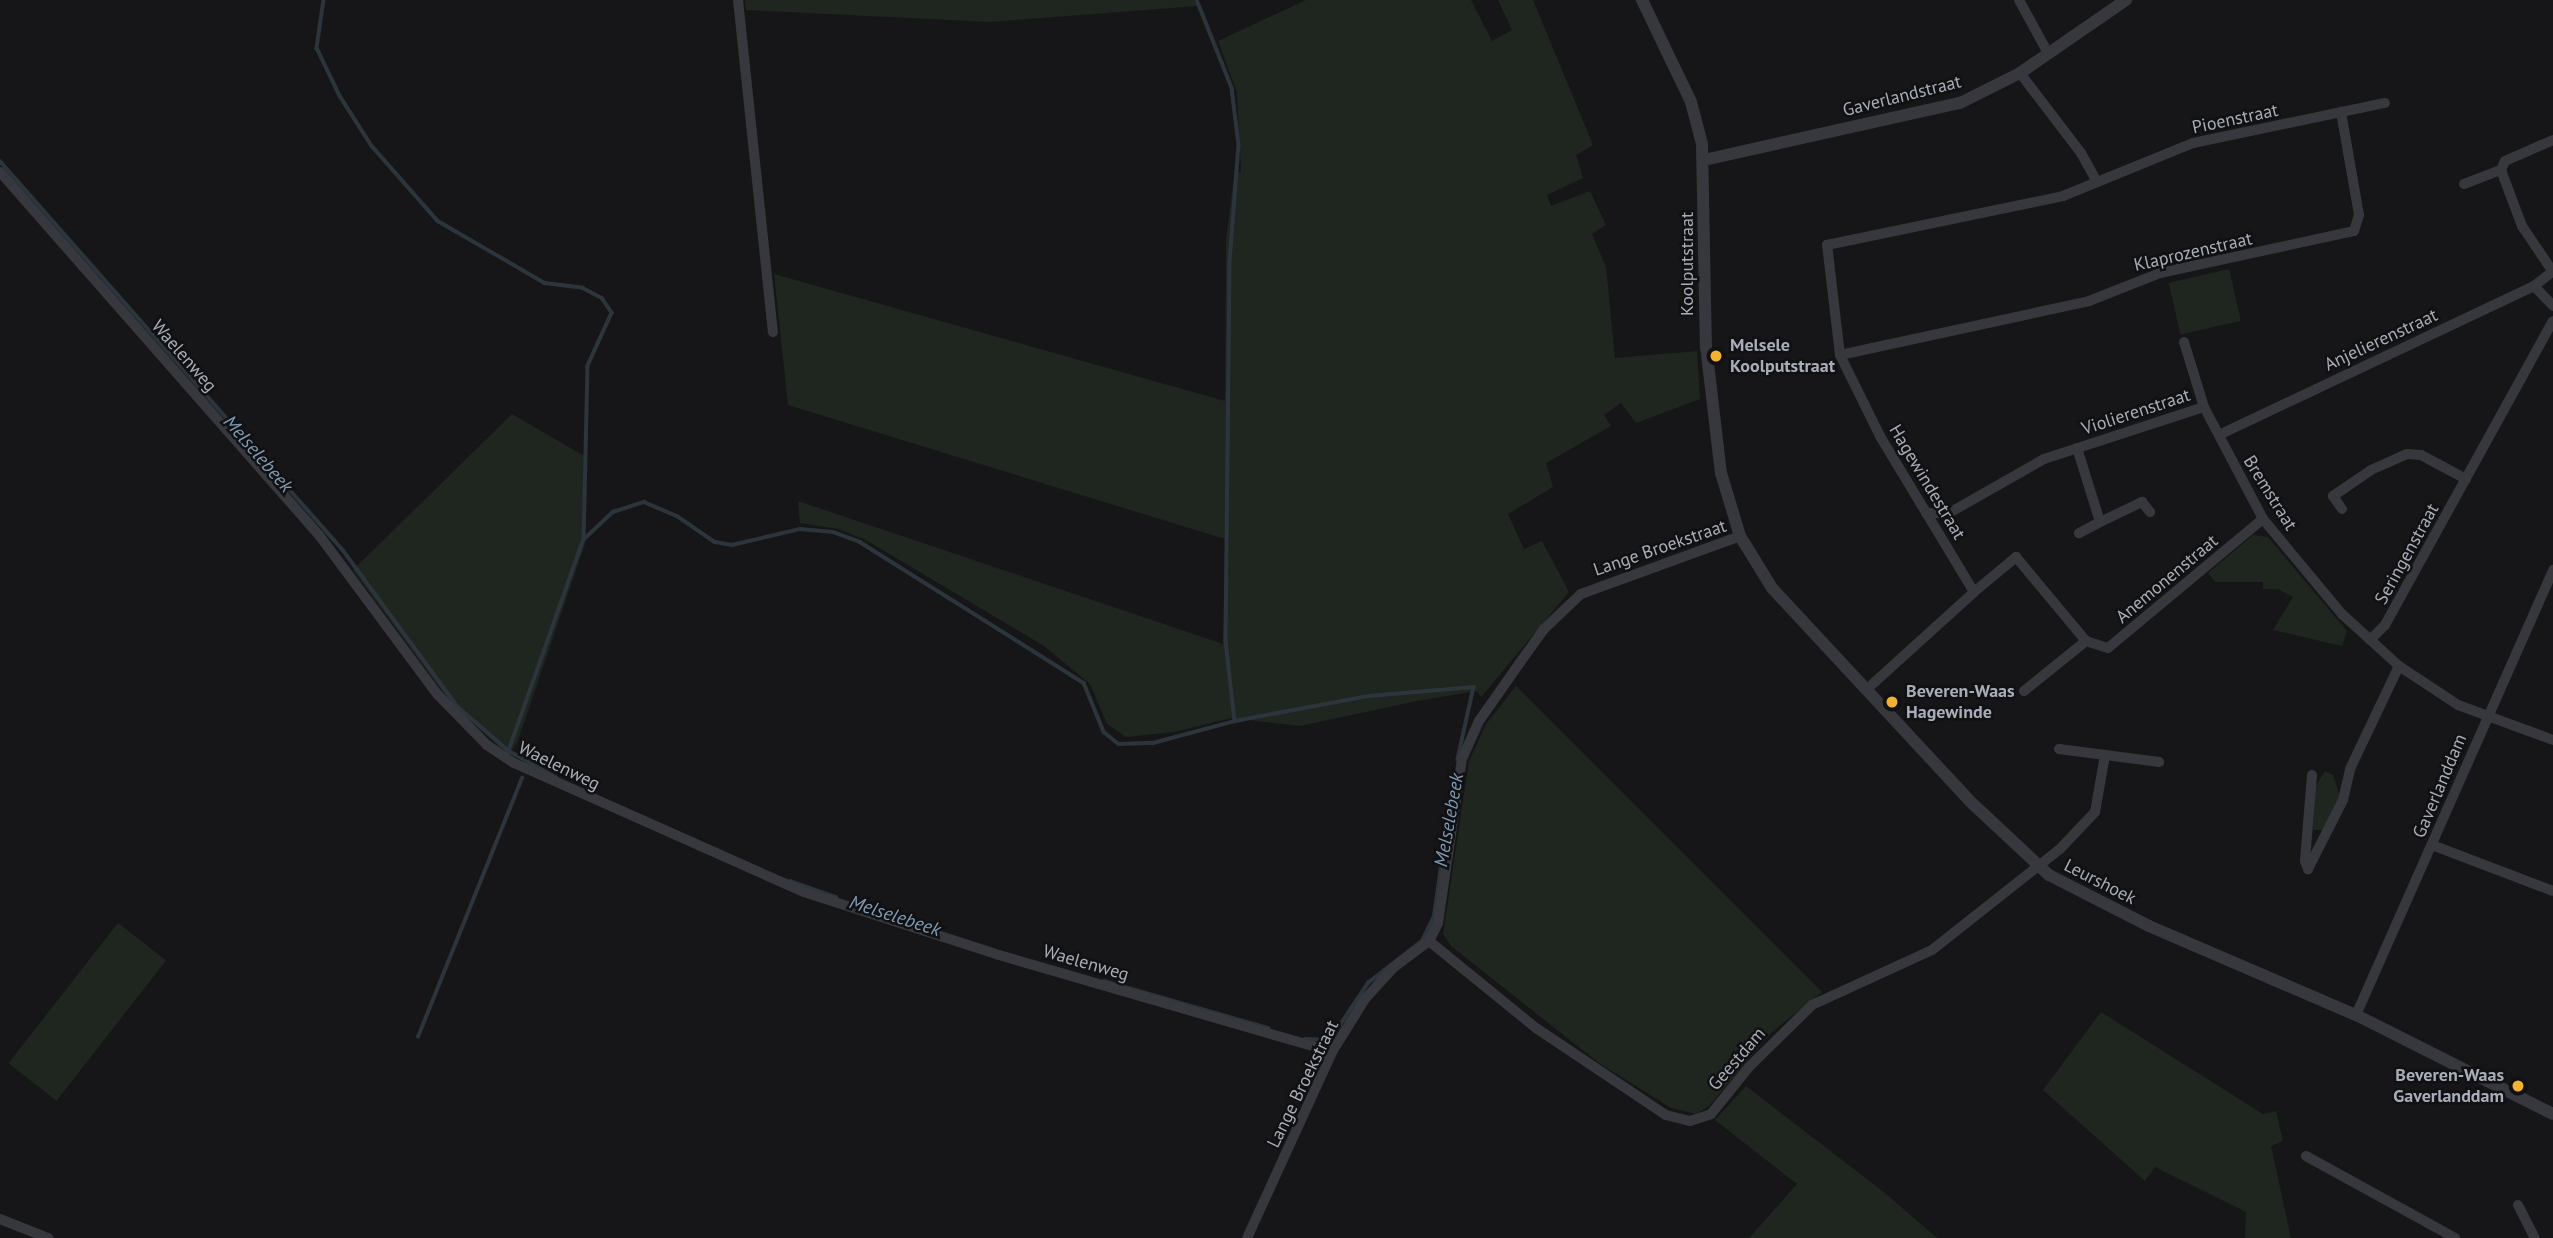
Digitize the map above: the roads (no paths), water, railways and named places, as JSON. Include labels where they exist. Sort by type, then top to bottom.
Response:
[{"type":"street","points":[[738,0],[773,332]]},
{"type":"street","name":"Koolputstraat","points":[[1642,0],[1691,102],[1704,160],[1709,381],[1725,493],[1740,536]]},
{"type":"street","points":[[2019,0],[2049,53]]},
{"type":"street","name":"Gaverlandstraat","points":[[1704,160],[1960,103],[2020,73],[2126,0]]},
{"type":"street","points":[[2020,73],[2081,153],[2097,182]]},
{"type":"street","name":"Pioenstraat","points":[[1828,245],[2063,196],[2193,143],[2385,103]]},
{"type":"street","name":"Klaprozenstraat","points":[[1840,355],[2089,301],[2160,273],[2354,231],[2359,215],[2341,112]]},
{"type":"street","points":[[2553,140],[2505,161],[2501,170],[2522,226],[2553,271]]},
{"type":"street","points":[[2464,184],[2501,170]]},
{"type":"street","name":"Waelenweg","points":[[0,172],[319,534],[438,695],[487,745],[514,763],[804,891],[999,954],[1332,1052]]},
{"type":"street","name":"Hagewindestraat","points":[[1828,245],[1840,355],[1881,438],[1974,592]]},
{"type":"street","name":"Anjelierenstraat","points":[[2221,434],[2533,286],[2553,271]]},
{"type":"street","points":[[2533,286],[2553,306]]},
{"type":"street","name":"Seringenstraat","points":[[2370,640],[2385,625],[2553,321]]},
{"type":"street","name":"Bremstraat","points":[[2185,342],[2204,407],[2221,434],[2263,519],[2342,614],[2399,666],[2458,705],[2553,740]]},
{"type":"street","name":"Violierenstraat","points":[[1926,513],[1949,513],[2009,476],[2077,448],[2204,407]]},
{"type":"street","name":"Violierenstraat","points":[[2077,448],[2100,522]]},
{"type":"street","points":[[2342,509],[2329,499],[2371,470],[2407,454],[2421,454],[2466,479]]},
{"type":"street","points":[[2079,533],[2142,502],[2150,512]]},
{"type":"street","name":"Anemonenstraat","points":[[2086,641],[2108,648],[2263,519]]},
{"type":"street","name":"Leurshoek","points":[[1740,536],[1772,588],[1866,690],[2038,867],[2149,926],[2356,1016],[2553,1114]]},
{"type":"street","name":"Lange Broekstraat","points":[[1247,1238],[1332,1052],[1365,999],[1393,968],[1429,941],[1438,923],[1462,759],[1479,721],[1544,629],[1581,594],[1596,586],[1740,536]]},
{"type":"street","points":[[1866,690],[2016,557],[2086,641],[2024,691]]},
{"type":"street","name":"Gaverlanddam","points":[[2356,1016],[2488,717],[2549,587],[2553,569]]},
{"type":"street","points":[[2312,775],[2305,861],[2308,869],[2343,800],[2350,769],[2399,666]]},
{"type":"street","points":[[2059,749],[2159,762]]},
{"type":"street","name":"Geestdam","points":[[1429,941],[1536,1028],[1666,1115],[1690,1121],[1711,1114],[1749,1067],[1812,1005],[1932,950],[2038,867],[2095,812],[2105,755]]},
{"type":"street","points":[[2432,845],[2553,891]]},
{"type":"street","points":[[2306,1156],[2455,1238]]},
{"type":"street","points":[[2518,1205],[2535,1238]]},
{"type":"street","points":[[0,1219],[48,1238]]},
{"type":"waterway","name":"Melselebeek","points":[[324,0],[317,48],[340,96],[372,146],[438,221],[545,283],[583,288],[602,298],[612,313],[588,366],[584,539],[509,751]]},
{"type":"waterway","points":[[1197,0],[1232,88],[1239,145],[1230,263],[1226,641],[1235,721]]},
{"type":"waterway","name":"Melselebeek","points":[[0,161],[343,550],[457,706],[509,751],[556,777]]},
{"type":"waterway","name":"Melselebeek","points":[[584,539],[613,512],[644,502],[677,516],[715,542],[732,545],[800,529],[833,532],[860,542],[1084,683],[1104,732],[1119,744],[1153,743],[1235,721],[1369,696],[1474,687],[1458,759]]},
{"type":"waterway","points":[[418,1037],[522,778]]},
{"type":"waterway","name":"Melselebeek","points":[[1305,1039],[1330,1040],[1368,983],[1422,941],[1434,916],[1441,867]]},
{"type":"waterway","name":"Melselebeek","points":[[790,881],[836,897]]},
{"type":"waterway","name":"Melselebeek","points":[[1104,981],[1268,1028]]},
{"type":"place","name":"Melsele Koolputstraat","points":[[1716,356]]},
{"type":"place","name":"Beveren-Waas Hagewinde","points":[[1892,702]]},
{"type":"place","name":"Beveren-Waas Gaverlanddam","points":[[2518,1086]]}]
